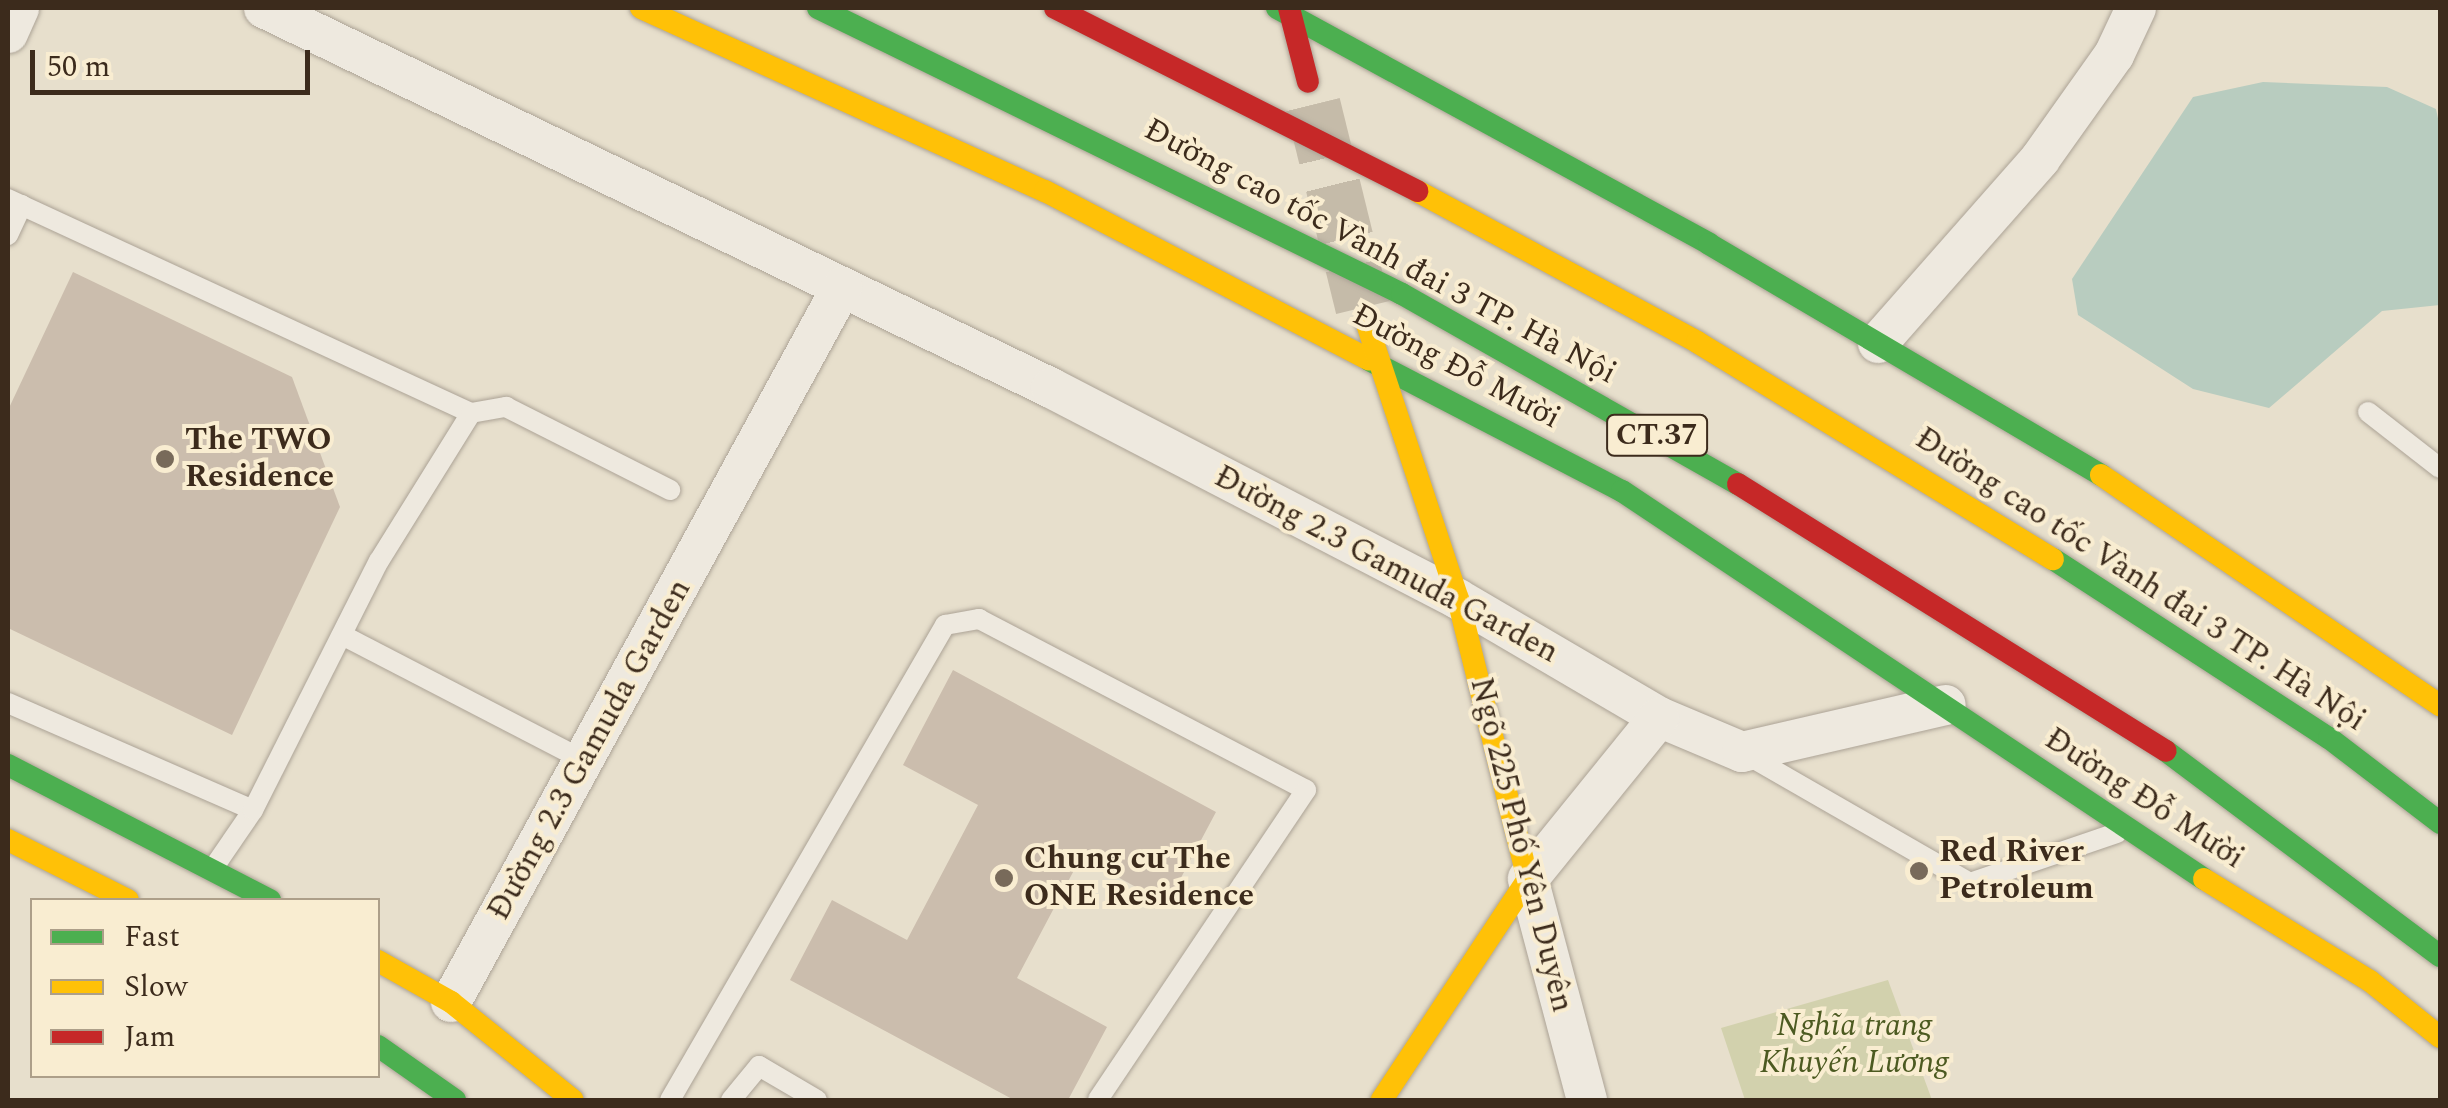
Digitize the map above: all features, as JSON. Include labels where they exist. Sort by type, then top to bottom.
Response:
[{"type":"main road","name":"Đường Đỗ Mười","points":[[641,8],[1045,191],[1622,491],[1946,705],[2125,830],[2370,981],[2440,1037]]},
{"type":"main road","name":"Đường cao tốc Vành đai 3 TP. Hà Nội","points":[[818,8],[1402,294],[1645,428],[2080,692],[2257,814],[2440,956]]},
{"type":"main road","name":"Đường cao tốc Vành đai 3 TP. Hà Nội","points":[[1055,8],[1431,198],[1696,342],[1956,496],[2330,738],[2440,823]]},
{"type":"main road","points":[[1286,10],[1878,343],[2139,497],[2440,705]]},
{"type":"main road","points":[[1286,10],[1308,82]]},
{"type":"main road","name":"Ngõ 225 Phố Yên Duyên","points":[[1367,324],[1458,599],[1528,879]]},
{"type":"main road","points":[[8,765],[266,898]]},
{"type":"main road","points":[[8,840],[124,898]]},
{"type":"main road","points":[[1382,1100],[1528,879]]},
{"type":"main road","points":[[380,962],[451,1002],[573,1100]]},
{"type":"main road","points":[[380,1047],[455,1100]]},
{"type":"street","points":[[8,32],[19,8]]},
{"type":"street","name":"Đường 2.3 Gamuda Garden","points":[[264,8],[842,286],[1458,599],[1659,717],[1742,752]]},
{"type":"street","points":[[1878,343],[2040,159],[2114,55],[2136,8]]},
{"type":"street","name":"Đường 2.3 Gamuda Garden","points":[[451,1002],[842,286]]},
{"type":"street","points":[[1742,752],[1946,705]]},
{"type":"street","points":[[1528,879],[1659,717]]},
{"type":"street","name":"Ngõ 225 Phố Yên Duyên","points":[[1528,879],[1587,1100]]},
{"type":"lane","points":[[8,235],[15,202],[471,414],[506,407],[670,490]]},
{"type":"lane","points":[[2368,412],[2440,468]]},
{"type":"lane","points":[[213,868],[253,810],[379,560],[471,414]]},
{"type":"lane","points":[[670,1100],[945,625],[978,619],[1306,790],[1098,1100]]},
{"type":"lane","points":[[342,635],[585,760]]},
{"type":"lane","points":[[8,703],[253,810]]},
{"type":"lane","points":[[1742,752],[1970,883],[2125,830]]},
{"type":"lane","points":[[731,1100],[759,1066],[817,1100]]},
{"type":"green space","name":"Nghĩa trang Khuyến Lương","points":[[1888,980],[1932,1100],[1745,1100],[1721,1028]]},
{"type":"shaded area","points":[[2263,82],[2387,87],[2436,109],[2440,128],[2440,305],[2382,311],[2269,408],[2193,389],[2078,315],[2072,279],[2193,97]]},
{"type":"building","name":"The TWO Residence","points":[[73,272],[292,377],[340,507],[232,735],[8,628],[8,410]]},
{"type":"building","name":"Chung cư The ONE Residence","points":[[953,670],[1216,812],[1167,904],[1081,857],[1017,978],[1107,1027],[1068,1100],[1014,1100],[790,980],[832,900],[907,940],[978,805],[903,765]]},
{"type":"tunnel","points":[[1313,104],[1363,307]]},
{"type":"traffic: fast","points":[[818,8],[1402,294],[1738,484]]},
{"type":"traffic: fast","points":[[1277,8],[1709,244],[2101,475]]},
{"type":"traffic: fast","points":[[1369,360],[1622,491],[2204,879]]},
{"type":"traffic: fast","points":[[2053,559],[2329,738],[2440,823]]},
{"type":"traffic: fast","points":[[2166,751],[2440,956]]},
{"type":"traffic: fast","points":[[8,765],[266,898]]},
{"type":"traffic: fast","points":[[380,1047],[455,1100]]},
{"type":"traffic: slow","points":[[641,8],[1045,191],[1369,360]]},
{"type":"traffic: slow","points":[[1417,191],[1697,342],[2053,559]]},
{"type":"traffic: slow","points":[[1367,324],[1458,599],[1528,879],[1382,1100]]},
{"type":"traffic: slow","points":[[2101,475],[2440,705]]},
{"type":"traffic: slow","points":[[8,840],[124,898]]},
{"type":"traffic: slow","points":[[2204,879],[2370,981],[2440,1037]]},
{"type":"traffic: slow","points":[[380,962],[451,1002],[573,1100]]},
{"type":"traffic: jam","points":[[1055,8],[1417,191]]},
{"type":"traffic: jam","points":[[1289,8],[1308,82]]},
{"type":"traffic: jam","points":[[1738,484],[2166,751]]},
{"type":"place","name":"The TWO Residence","points":[[165,459]]},
{"type":"place","name":"Red River Petroleum","points":[[1919,871]]},
{"type":"place","name":"Chung cư The ONE Residence","points":[[1004,878]]}]
